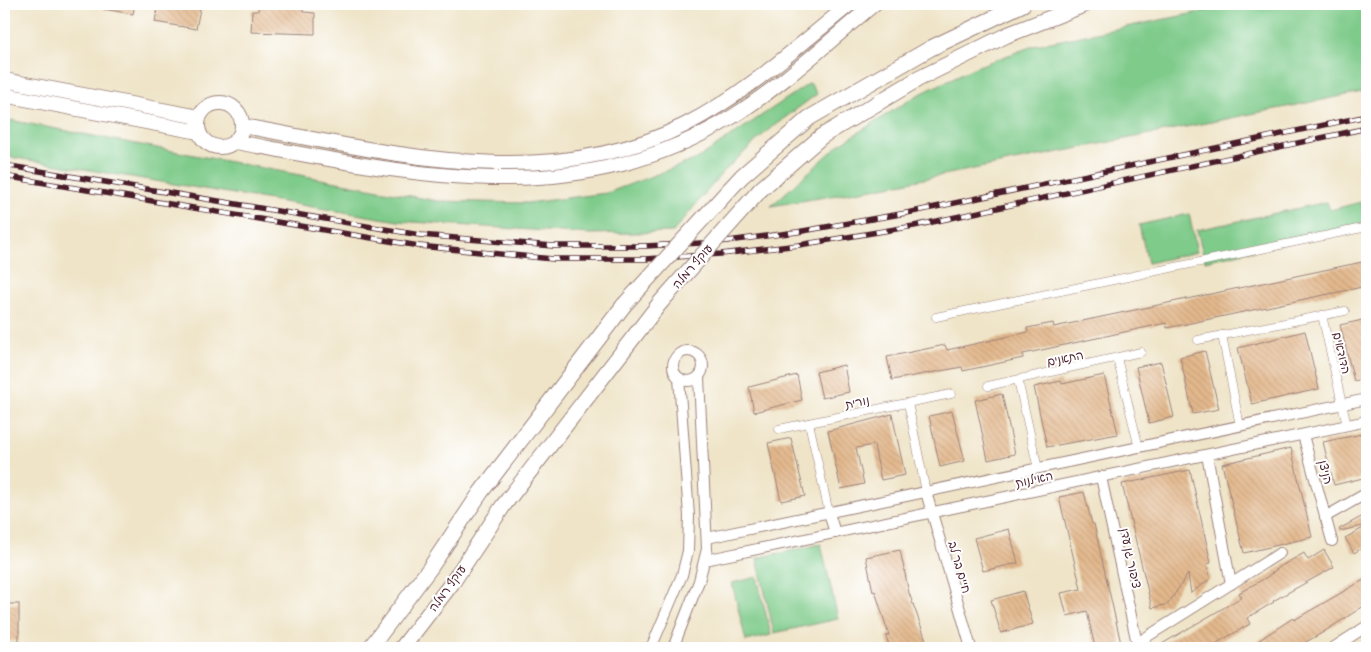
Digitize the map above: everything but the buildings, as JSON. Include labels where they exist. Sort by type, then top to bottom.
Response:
[{"type":"main road","points":[[243,126],[390,152],[448,160],[502,163],[551,162],[597,155],[641,143],[684,125],[728,100],[771,69],[850,4]]},
{"type":"main road","points":[[236,142],[243,126],[239,113],[225,103],[212,105],[199,117],[199,132],[204,141],[212,146],[225,147],[236,142],[382,168],[440,176],[495,179],[546,178],[595,171],[642,159],[688,141],[732,116],[777,85],[874,4]]},
{"type":"main road","name":"עוקף רמלה","points":[[370,648],[430,568],[481,492],[624,305],[742,176],[809,118],[931,48],[1023,4]]},
{"type":"main road","name":"עוקף רמלה","points":[[402,648],[452,583],[503,506],[660,303],[761,189],[822,136],[918,79],[1007,35],[1086,4]]},
{"type":"main road","points":[[4,80],[199,117]]},
{"type":"main road","points":[[4,95],[199,132]]},
{"type":"street","points":[[936,317],[1367,227]]},
{"type":"street","points":[[1198,340],[1345,311]]},
{"type":"street","name":"הדודאים","points":[[1322,315],[1347,426]]},
{"type":"street","points":[[1222,335],[1240,426]]},
{"type":"street","points":[[689,350],[701,358],[703,368],[698,376],[689,381],[679,378],[673,371],[673,361],[679,353],[689,350]]},
{"type":"street","name":"התאנים","points":[[988,386],[1142,352]]},
{"type":"street","points":[[1117,358],[1139,448]]},
{"type":"street","points":[[673,648],[705,560],[707,538],[698,376]]},
{"type":"street","points":[[652,648],[682,575],[688,551],[689,516],[679,378]]},
{"type":"street","points":[[1018,380],[1038,469]]},
{"type":"street","name":"נורית","points":[[779,429],[951,394]]},
{"type":"street","name":"האילנות","points":[[707,538],[1367,400]]},
{"type":"street","points":[[908,403],[926,492]]},
{"type":"street","name":"האילנות","points":[[705,560],[1367,421]]},
{"type":"street","points":[[809,423],[835,533]]},
{"type":"street","name":"הניצן","points":[[1303,435],[1332,541]]},
{"type":"street","points":[[1207,455],[1232,584]]},
{"type":"street","name":"ציפור גן עדן","points":[[1101,478],[1138,646],[1280,554]]},
{"type":"street","name":"חיים בר לב","points":[[926,492],[971,648]]},
{"type":"street","points":[[1325,516],[1367,493]]},
{"type":"street","points":[[1333,648],[1367,626]]},
{"type":"green space","points":[[1240,4],[1367,4],[1367,91],[873,189],[771,206],[840,144],[916,96],[973,68],[1036,45]]},
{"type":"green space","points":[[810,83],[817,94],[767,131],[722,173],[673,232],[590,234],[398,221],[4,156],[4,119],[437,201],[527,203],[607,193],[697,159]]},
{"type":"green space","points":[[1327,202],[1330,210],[1361,202],[1367,224],[1205,261],[1197,230]]},
{"type":"green space","points":[[1189,214],[1197,252],[1148,263],[1139,225]]},
{"type":"green space","points":[[821,544],[838,619],[774,633],[757,558]]},
{"type":"green space","points":[[757,577],[771,635],[746,641],[732,583]]},
{"type":"railway","points":[[4,165],[420,235],[553,246],[645,246],[720,242],[797,232],[912,212],[1367,116]]},
{"type":"railway","points":[[4,176],[419,246],[553,259],[645,259],[721,254],[799,245],[914,226],[1367,128]]}]
